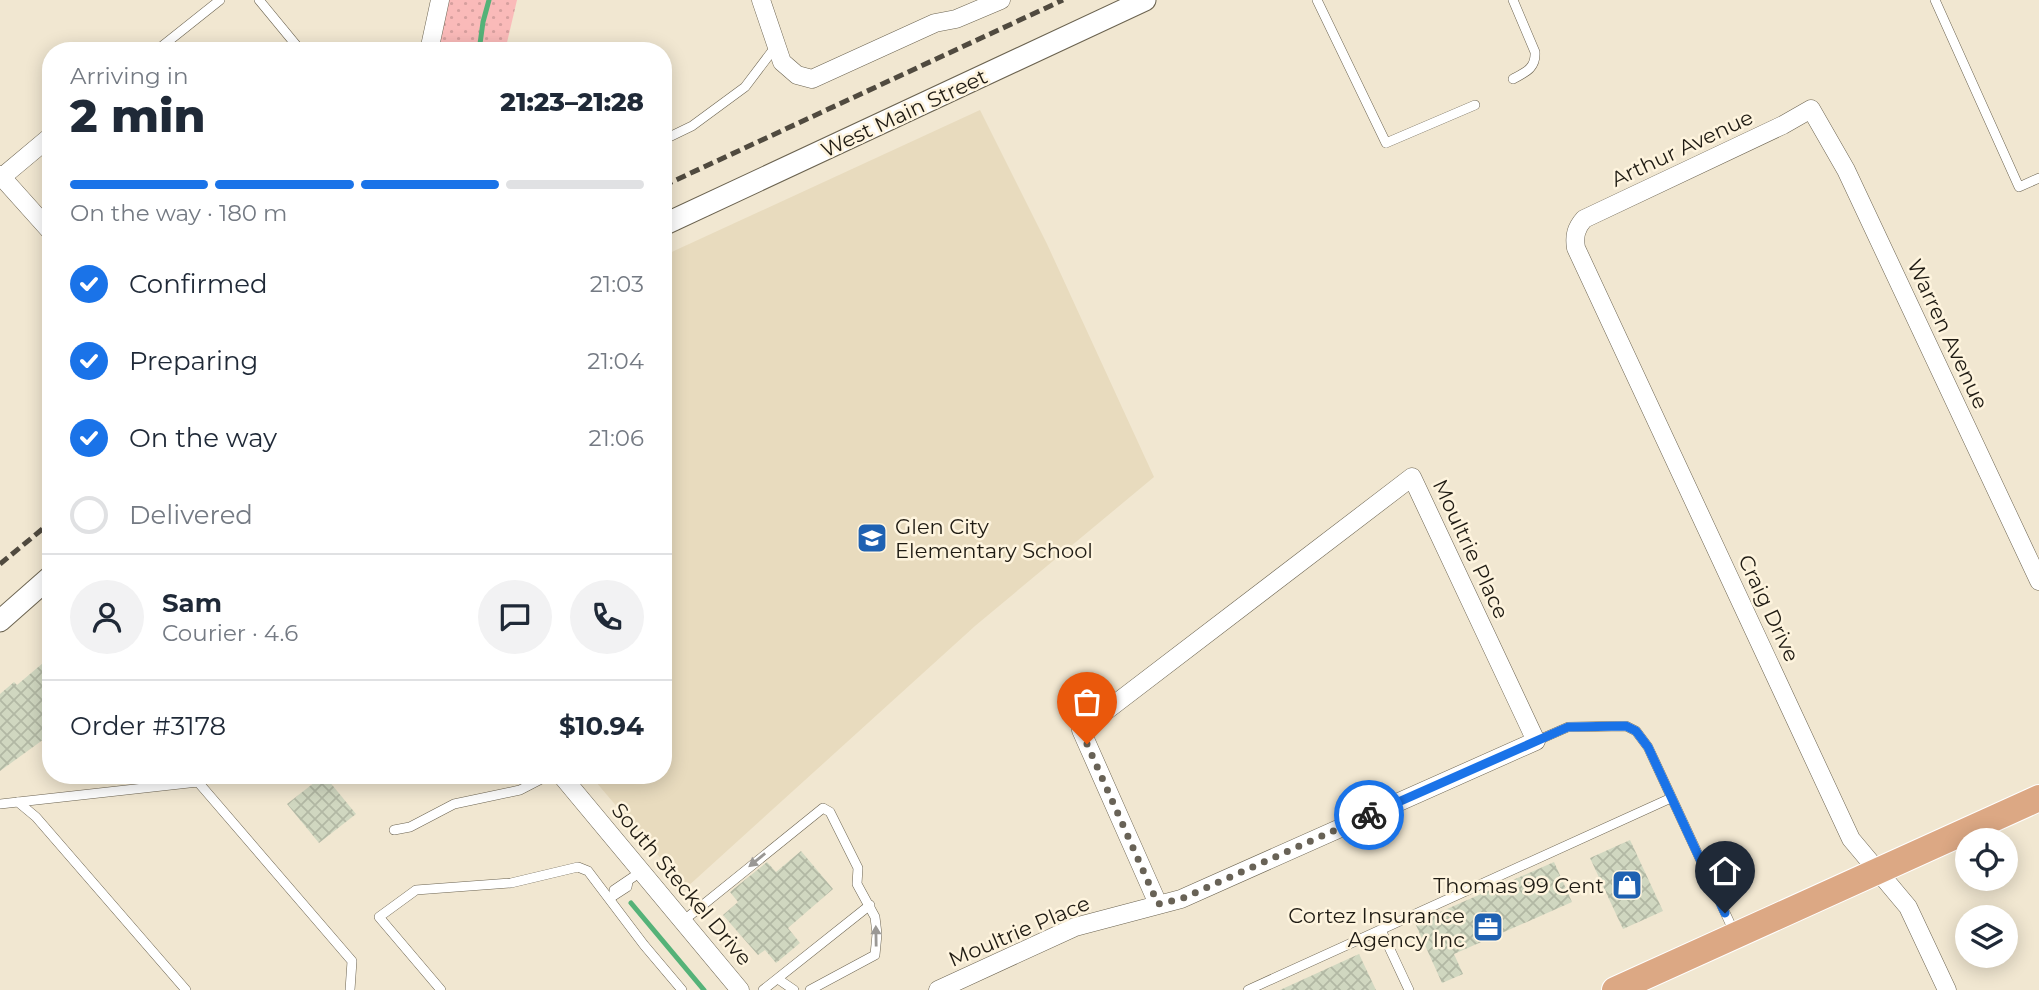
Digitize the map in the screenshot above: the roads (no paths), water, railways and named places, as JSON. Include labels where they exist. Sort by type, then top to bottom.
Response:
[{"type":"main road","points":[[1615,990],[2039,798]]},
{"type":"street","points":[[431,42],[440,0]]},
{"type":"street","points":[[761,0],[782,62],[797,75],[812,79],[935,23],[956,19],[1001,0]]},
{"type":"street","name":"West Main Street","points":[[672,222],[1141,1]]},
{"type":"street","name":"Arthur Avenue","points":[[1576,231],[1584,219],[1783,125],[1811,109]]},
{"type":"street","name":"Warren Avenue","points":[[1811,109],[1846,170],[2039,581]]},
{"type":"street","points":[[42,143],[1,176],[42,222]]},
{"type":"street","name":"Craig Drive","points":[[1576,231],[1576,248],[1851,839],[1908,906],[1947,990]]},
{"type":"street","name":"Moultrie Place","points":[[938,990],[1075,927],[1181,899],[1536,741],[1412,477],[1081,730],[1158,904]]},
{"type":"street","points":[[0,621],[42,590]]},
{"type":"street","name":"South Steckel Drive","points":[[568,784],[635,876],[683,921],[740,990]]},
{"type":"lane","points":[[167,42],[220,0]]},
{"type":"lane","points":[[260,0],[294,42]]},
{"type":"lane","points":[[1317,0],[1386,143],[1475,105]]},
{"type":"lane","points":[[1513,0],[1535,52],[1536,61],[1531,69],[1513,79]]},
{"type":"lane","points":[[1935,0],[2020,187],[2039,178]]},
{"type":"lane","points":[[672,136],[692,126],[744,87],[776,46]]},
{"type":"lane","points":[[1536,741],[1568,727],[1626,726],[1636,731],[1642,737],[1736,936]]},
{"type":"lane","points":[[0,804],[152,784]]},
{"type":"lane","points":[[201,784],[352,961],[350,990]]},
{"type":"lane","points":[[394,831],[410,827],[454,804],[520,790],[532,784]]},
{"type":"lane","points":[[1248,990],[1671,798]]},
{"type":"lane","points":[[18,802],[36,817],[186,990]]},
{"type":"lane","points":[[683,921],[823,808],[830,812],[858,868],[857,884],[870,905],[877,934],[875,954],[810,990]]},
{"type":"lane","points":[[441,990],[379,917],[416,890],[511,883],[578,867],[588,871],[612,897],[682,990]]},
{"type":"lane","points":[[612,897],[627,887],[635,876]]},
{"type":"lane","points":[[763,990],[870,905]]},
{"type":"lane","points":[[1381,930],[1409,990]]},
{"type":"lane","points":[[778,979],[794,990]]},
{"type":"waterway","points":[[480,42],[489,0]]},
{"type":"waterway","points":[[631,903],[704,990]]},
{"type":"railway","points":[[672,182],[1063,0]]},
{"type":"railway","points":[[0,564],[42,529]]},
{"type":"place","name":"Glen City Elementary School","points":[[872,538]]},
{"type":"place","name":"Thomas 99 Cent","points":[[1627,885]]},
{"type":"place","name":"Cortez Insurance Agency Inc","points":[[1488,927]]}]
